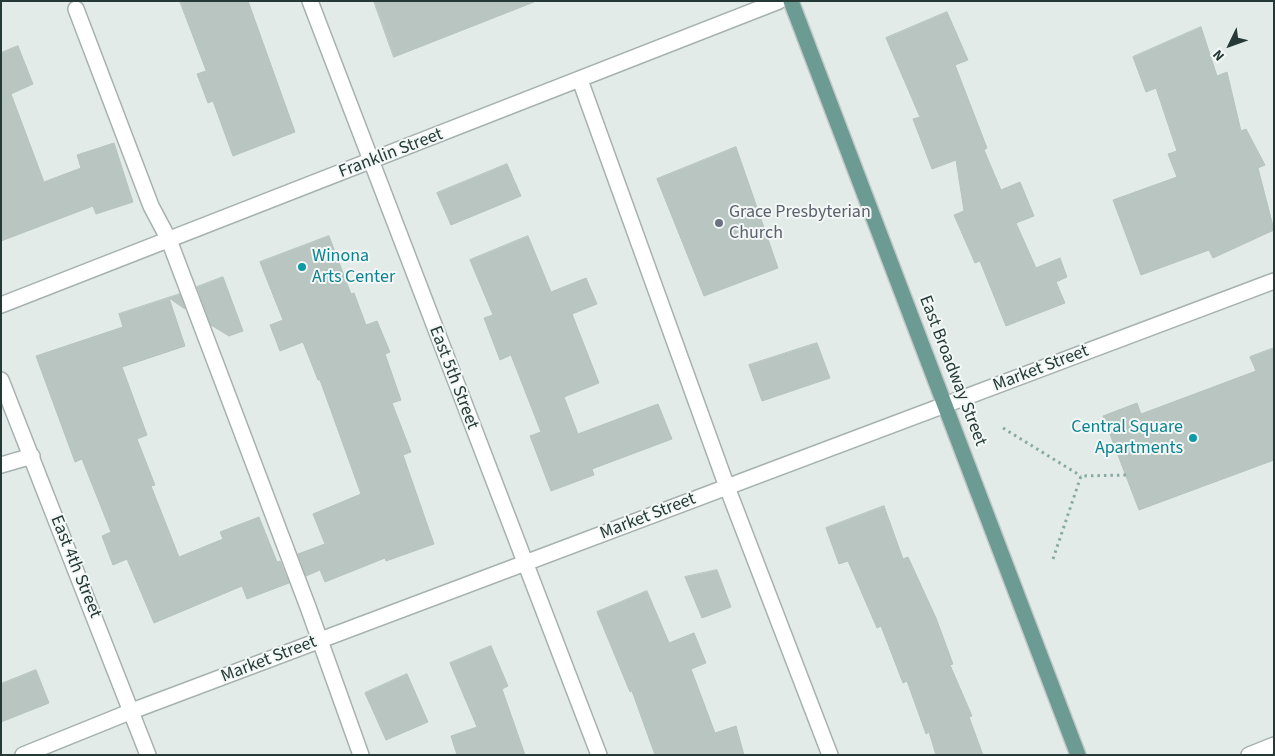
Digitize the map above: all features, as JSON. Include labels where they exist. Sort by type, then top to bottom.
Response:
[{"type":"main road","name":"East Broadway Street","points":[[791,1],[1078,755]]},
{"type":"street","name":"East 5th Street","points":[[310,1],[524,565],[599,755]]},
{"type":"street","name":"Franklin Street","points":[[1,305],[370,163],[779,1]]},
{"type":"street","points":[[76,10],[151,206],[169,240],[320,640],[360,755]]},
{"type":"street","points":[[580,80],[727,487],[830,755]]},
{"type":"street","name":"Market Street","points":[[23,755],[132,711],[1274,281]]},
{"type":"street","name":"East 4th Street","points":[[2,385],[32,456],[148,755]]},
{"type":"street","points":[[1,465],[32,456]]},
{"type":"street","points":[[1249,755],[1274,745]]},
{"type":"path","points":[[1003,428],[1081,476],[1126,475]]},
{"type":"path","points":[[1053,559],[1081,476]]},
{"type":"building","points":[[180,1],[248,1],[295,132],[233,156],[213,101],[208,103],[197,74],[206,71]]},
{"type":"building","points":[[374,1],[533,1],[534,2],[394,57]]},
{"type":"building","points":[[947,12],[968,60],[955,65],[987,148],[984,150],[1001,190],[1020,182],[1034,216],[1016,223],[1036,268],[1060,258],[1067,277],[1056,282],[1065,303],[1006,326],[980,261],[975,263],[954,215],[964,211],[956,160],[932,169],[913,119],[920,117],[886,38]]},
{"type":"building","points":[[1201,27],[1217,76],[1227,72],[1241,131],[1246,129],[1265,165],[1258,168],[1274,230],[1213,258],[1209,250],[1141,275],[1113,200],[1177,177],[1168,154],[1177,151],[1156,88],[1146,92],[1133,57]]},
{"type":"building","points":[[18,46],[33,84],[11,94],[44,182],[81,168],[77,155],[114,143],[133,202],[96,214],[93,206],[1,241],[1,53]]},
{"type":"building","name":"Grace Presbyterian Church","points":[[736,147],[778,268],[704,296],[657,179]]},
{"type":"building","points":[[507,164],[521,196],[451,225],[437,193]]},
{"type":"building","points":[[329,236],[351,294],[354,293],[366,325],[377,321],[390,352],[385,354],[401,400],[392,403],[411,452],[403,455],[434,544],[386,561],[385,558],[325,582],[320,570],[306,576],[298,554],[325,544],[313,514],[361,494],[320,380],[318,380],[303,342],[280,351],[270,325],[283,320],[260,262]]},
{"type":"building","points":[[528,236],[551,292],[586,278],[597,304],[572,314],[599,383],[564,397],[578,434],[658,404],[672,439],[592,469],[594,475],[551,491],[530,436],[541,432],[511,355],[500,360],[484,318],[493,315],[470,260]]},
{"type":"building","points":[[223,277],[243,331],[229,336],[211,325],[197,287]]},
{"type":"building","points":[[180,294],[185,309],[169,298],[185,346],[122,367],[147,435],[137,439],[155,485],[151,486],[179,557],[223,539],[220,532],[259,517],[277,562],[280,561],[289,583],[247,599],[242,586],[154,623],[127,559],[113,565],[102,536],[111,532],[82,459],[75,462],[36,356],[123,327],[119,314]]},
{"type":"building","points":[[817,343],[830,378],[762,401],[749,365]]},
{"type":"building","name":"Central Square Apartments","points":[[1274,348],[1274,460],[1139,510],[1103,416],[1137,403],[1141,414],[1256,371],[1250,357]]},
{"type":"building","points":[[884,506],[903,559],[908,557],[936,618],[953,664],[950,665],[972,716],[969,717],[983,755],[936,755],[929,732],[926,734],[907,681],[903,683],[881,626],[877,628],[848,561],[839,564],[826,528]]},
{"type":"building","points":[[717,570],[731,607],[702,618],[685,577]]},
{"type":"building","points":[[647,591],[669,643],[694,633],[706,663],[691,669],[715,733],[736,726],[744,755],[655,755],[632,691],[630,692],[597,612]]},
{"type":"building","points":[[491,646],[508,686],[502,689],[525,755],[457,755],[451,736],[477,727],[450,663]]},
{"type":"building","points":[[36,670],[49,703],[1,722],[1,684]]},
{"type":"building","points":[[407,674],[428,722],[386,740],[365,693]]},
{"type":"place","name":"Grace Presbyterian Church","points":[[719,223]]},
{"type":"place","name":"Winona Arts Center","points":[[302,267]]},
{"type":"place","name":"Central Square Apartments","points":[[1193,438]]}]
